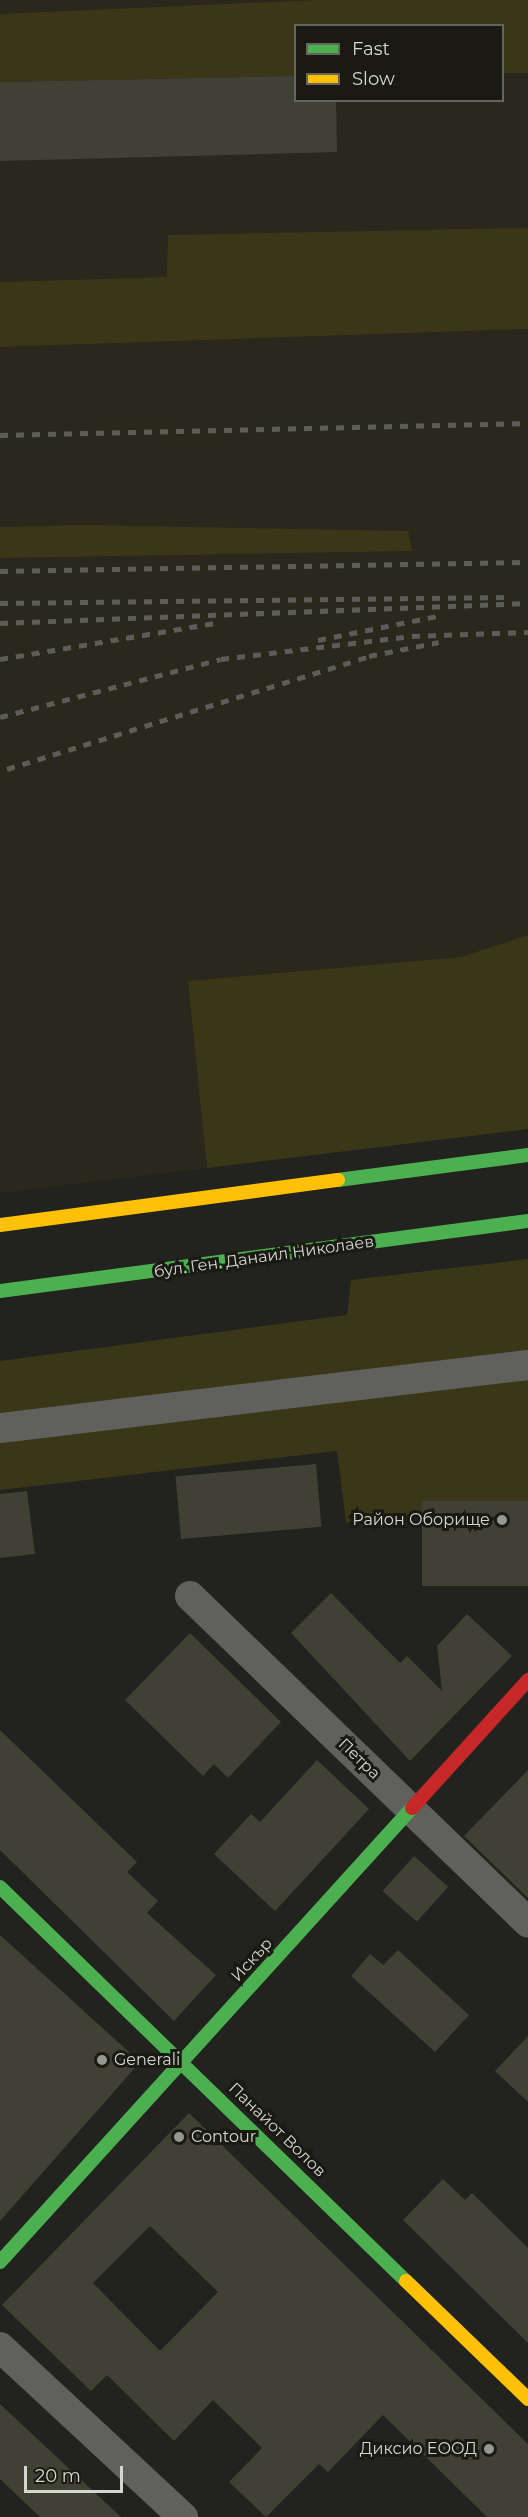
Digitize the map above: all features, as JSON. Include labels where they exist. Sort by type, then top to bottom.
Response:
[{"type":"street","points":[[0,1225],[528,1155]]},
{"type":"street","name":"бул. Ген. Данаил Николаев","points":[[0,1291],[528,1221]]},
{"type":"street","points":[[0,1428],[528,1365]]},
{"type":"street","name":"Петра","points":[[190,1596],[528,1922]]},
{"type":"street","name":"Искър","points":[[0,2262],[528,1680]]},
{"type":"street","name":"Панайот Волов","points":[[0,1887],[183,2061],[528,2399]]},
{"type":"street","points":[[0,2347],[183,2517]]},
{"type":"shaded area","points":[[0,0],[315,0],[0,14]]},
{"type":"shaded area","points":[[315,0],[528,0],[528,73],[504,73],[504,24],[294,24],[294,76],[0,82],[0,14]]},
{"type":"shaded area","points":[[504,73],[528,73],[528,229],[168,235],[168,277],[0,282],[0,82],[294,100],[294,102],[504,102]]},
{"type":"shaded area","points":[[528,228],[528,329],[0,347],[0,282],[167,277],[168,235]]},
{"type":"shaded area","points":[[528,329],[528,935],[461,957],[188,981],[207,1168],[0,1193],[0,558],[412,551],[407,531],[0,527],[0,347]]},
{"type":"shaded area","points":[[86,525],[408,531],[412,551],[0,558],[0,527]]},
{"type":"shaded area","points":[[528,935],[528,1129],[207,1168],[188,981],[461,957]]},
{"type":"shaded area","points":[[528,1259],[528,1502],[346,1523],[337,1451],[0,1490],[0,1361],[347,1315],[351,1280]]},
{"type":"building","points":[[294,76],[294,102],[336,102],[337,152],[0,161],[0,82]]},
{"type":"building","points":[[316,1464],[321,1527],[181,1539],[176,1476]]},
{"type":"building","points":[[27,1491],[35,1554],[0,1558],[0,1494]]},
{"type":"building","points":[[422,1501],[528,1501],[528,1586],[422,1586]]},
{"type":"building","points":[[331,1593],[400,1663],[407,1656],[442,1691],[437,1646],[467,1614],[512,1656],[410,1761],[291,1633]]},
{"type":"building","points":[[190,1633],[281,1722],[228,1778],[214,1764],[203,1776],[125,1700]]},
{"type":"building","points":[[0,1730],[137,1862],[127,1872],[158,1901],[147,1913],[216,1975],[174,2021],[0,1850]]},
{"type":"building","points":[[317,1760],[369,1809],[275,1911],[214,1854],[251,1814],[260,1822]]},
{"type":"building","points":[[528,1770],[528,1898],[464,1836]]},
{"type":"building","points":[[414,1856],[448,1887],[417,1922],[383,1891]]},
{"type":"building","points":[[0,1935],[140,2062],[0,2221]]},
{"type":"building","points":[[398,1950],[469,2015],[435,2052],[351,1976],[370,1954],[383,1965]]},
{"type":"building","points":[[528,2036],[528,2102],[495,2071]]},
{"type":"building","points":[[189,2113],[528,2444],[528,2517],[487,2517],[383,2415],[328,2472],[319,2464],[266,2517],[229,2482],[262,2448],[213,2400],[174,2441],[107,2375],[91,2391],[2,2305]],"holes":[[[150,2226],[218,2292],[160,2351],[93,2283]]]},
{"type":"building","points":[[443,2179],[465,2200],[472,2193],[528,2248],[528,2343],[403,2220]]},
{"type":"building","points":[[0,2404],[121,2517],[40,2517],[0,2479]]},
{"type":"railway","points":[[0,435],[528,423]]},
{"type":"railway","points":[[0,571],[528,562]]},
{"type":"railway","points":[[0,603],[510,597]]},
{"type":"railway","points":[[0,623],[528,603]]},
{"type":"railway","points":[[318,640],[442,615]]},
{"type":"railway","points":[[0,659],[221,622]]},
{"type":"railway","points":[[0,717],[221,659],[412,636],[528,632]]},
{"type":"railway","points":[[7,769],[369,656],[439,642]]},
{"type":"traffic: fast","points":[[338,1180],[528,1155]]},
{"type":"traffic: fast","points":[[0,1291],[528,1221]]},
{"type":"traffic: fast","points":[[0,2262],[412,1808]]},
{"type":"traffic: fast","points":[[0,1887],[406,2281]]},
{"type":"traffic: slow","points":[[0,1225],[338,1180]]},
{"type":"traffic: slow","points":[[406,2281],[528,2399]]},
{"type":"traffic: jam","points":[[412,1808],[528,1680]]},
{"type":"place","name":"Район Оборище","points":[[502,1520]]},
{"type":"place","name":"Generali","points":[[102,2060]]},
{"type":"place","name":"Contour","points":[[179,2137]]},
{"type":"place","name":"Диксио ЕООД","points":[[489,2449]]}]
